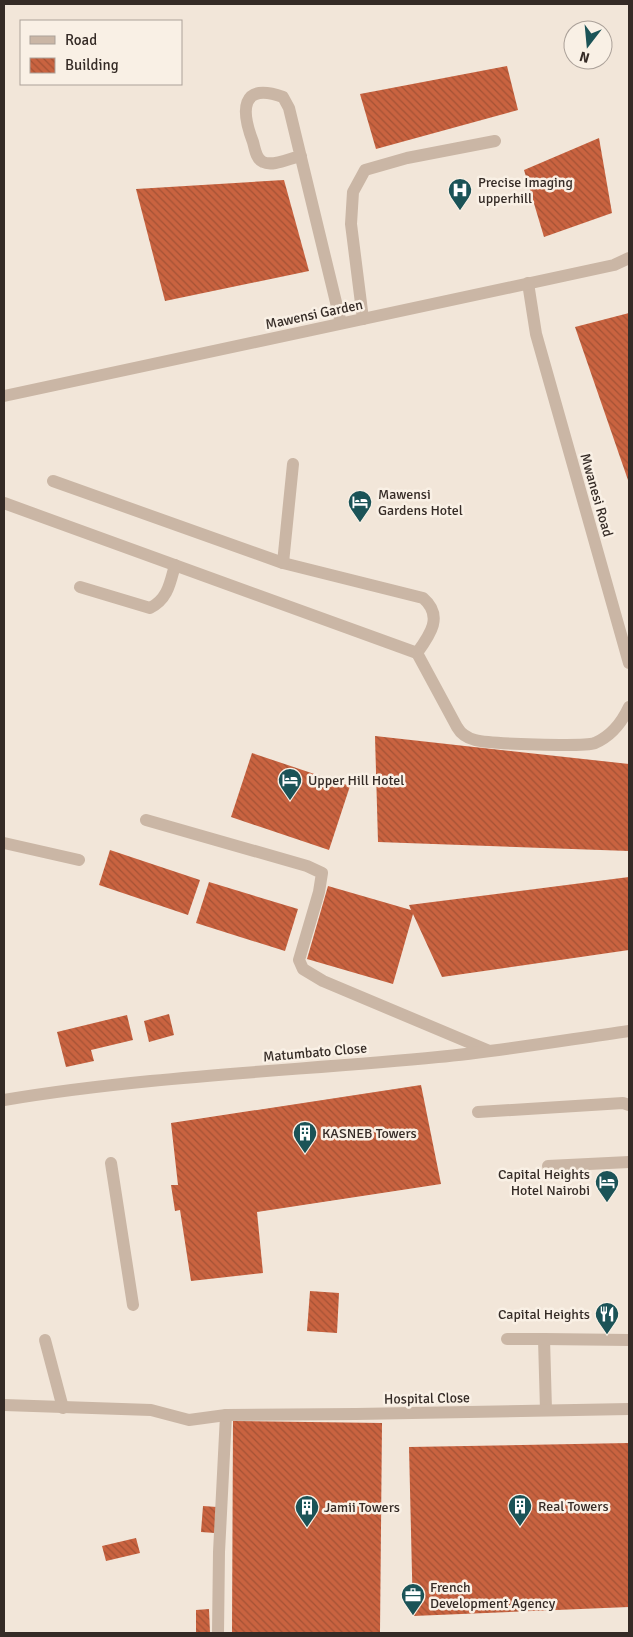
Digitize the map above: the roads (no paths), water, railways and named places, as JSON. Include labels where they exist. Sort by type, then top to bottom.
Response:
[{"type":"street","points":[[300,156],[272,164],[264,163],[258,159],[245,113],[246,105],[251,97],[259,92],[272,93],[283,97],[289,108],[341,323]]},
{"type":"street","points":[[363,319],[351,224],[353,192],[365,170],[407,158],[494,141]]},
{"type":"street","name":"Mawensi Garden","points":[[4,396],[614,265],[629,258]]},
{"type":"street","name":"Mwanesi Road","points":[[528,283],[536,334],[629,663]]},
{"type":"street","points":[[283,563],[293,464]]},
{"type":"street","points":[[53,482],[283,563],[423,598],[430,603],[434,619],[433,626],[417,653]]},
{"type":"street","points":[[4,503],[417,653],[461,733],[477,741],[541,745],[593,744],[612,732],[624,718],[629,707]]},
{"type":"street","points":[[80,587],[150,608],[160,603],[168,590],[175,565]]},
{"type":"street","points":[[146,820],[307,866],[322,873],[319,892],[298,960],[303,969],[323,981],[489,1051]]},
{"type":"street","points":[[4,843],[79,860]]},
{"type":"street","name":"Matumbato Close","points":[[4,1100],[143,1082],[489,1051],[629,1031]]},
{"type":"street","points":[[478,1112],[629,1104]]},
{"type":"street","points":[[548,1166],[629,1162]]},
{"type":"street","points":[[111,1163],[133,1305]]},
{"type":"street","points":[[507,1339],[629,1340]]},
{"type":"street","points":[[544,1339],[546,1410]]},
{"type":"street","points":[[45,1340],[63,1408]]},
{"type":"street","name":"Hospital Close","points":[[4,1405],[151,1410],[189,1420],[226,1415],[629,1409]]},
{"type":"street","points":[[218,1633],[219,1552],[226,1415]]},
{"type":"place","name":"Precise Imaging upperhill","points":[[460,211]]},
{"type":"place","name":"Mawensi Gardens Hotel","points":[[360,523]]},
{"type":"place","name":"Upper Hill Hotel","points":[[290,801]]},
{"type":"place","name":"KASNEB Towers","points":[[305,1154]]},
{"type":"place","name":"Capital Heights Hotel Nairobi","points":[[607,1203]]},
{"type":"place","name":"Capital Heights","points":[[607,1335]]},
{"type":"place","name":"Real Towers","points":[[520,1527]]},
{"type":"place","name":"Jamii Towers","points":[[307,1528]]},
{"type":"place","name":"French Development Agency","points":[[413,1616]]}]
